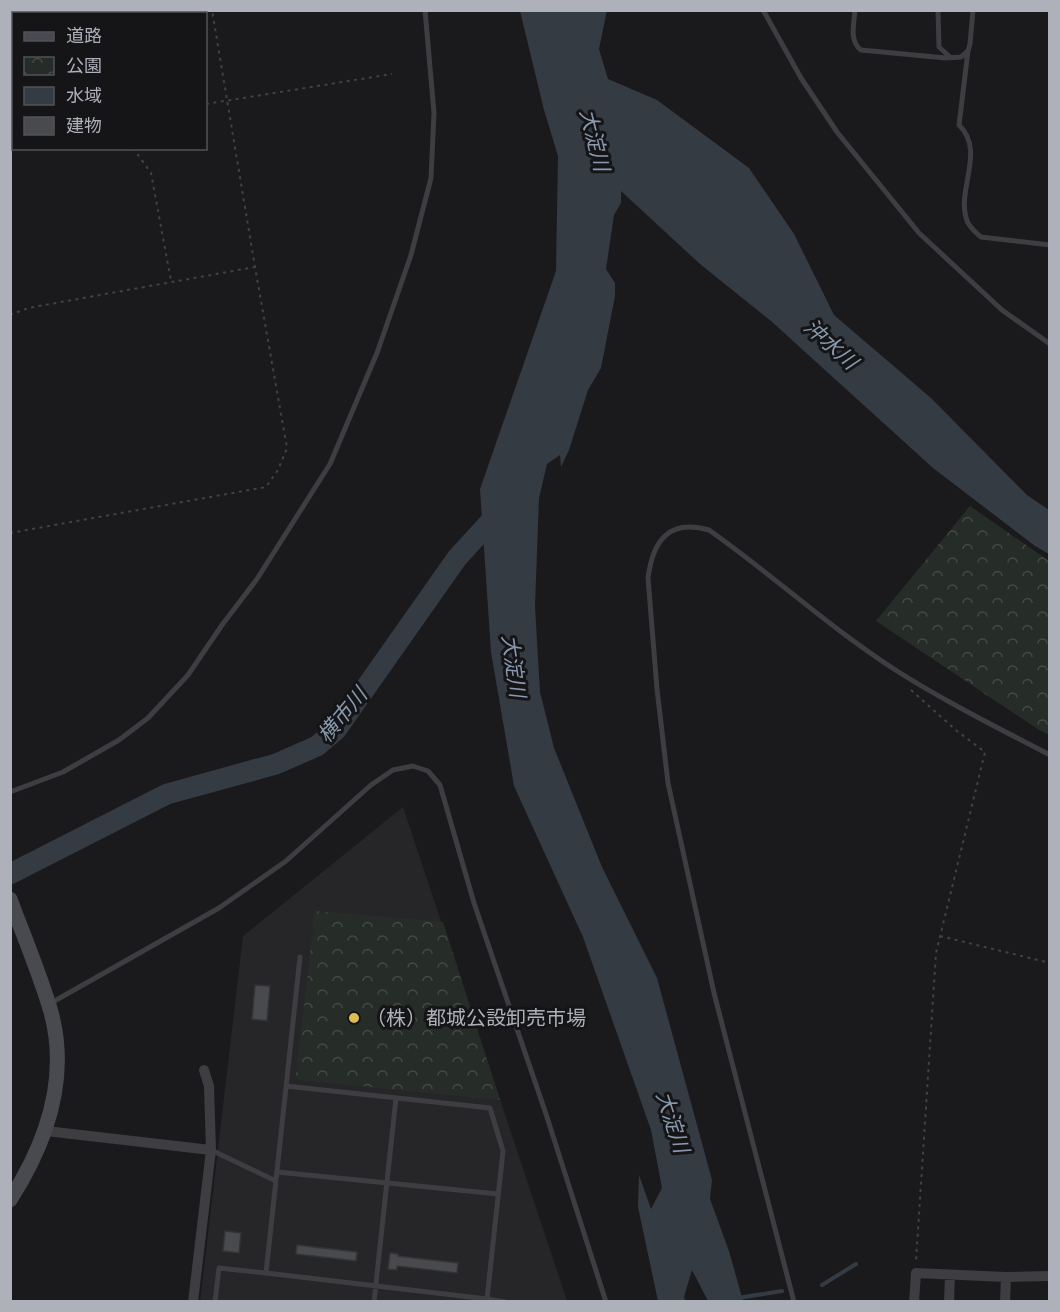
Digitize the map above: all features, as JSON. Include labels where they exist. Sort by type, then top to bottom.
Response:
[{"type":"street","points":[[10,899],[51,1013],[57,1069],[52,1110],[46,1131],[25,1176],[10,1200]]},
{"type":"street","points":[[193,1302],[211,1150],[209,1086],[204,1070]]},
{"type":"street","points":[[46,1131],[211,1150]]},
{"type":"street","points":[[914,1302],[916,1273],[1006,1277],[1050,1276]]},
{"type":"street","points":[[949,1302],[950,1275]]},
{"type":"street","points":[[1005,1302],[1006,1277]]},
{"type":"lane","points":[[10,792],[63,772],[119,740],[148,718],[188,675],[257,579],[330,464],[377,353],[411,255],[431,178],[434,113],[425,10]]},
{"type":"lane","points":[[763,10],[801,78],[837,132],[919,233],[1002,310],[1050,344]]},
{"type":"lane","points":[[855,10],[854,40],[861,50],[952,58],[962,57],[968,51]]},
{"type":"lane","points":[[938,10],[939,47],[952,58]]},
{"type":"lane","points":[[973,10],[959,125],[967,132],[971,155],[966,204],[968,223],[981,237],[1050,245]]},
{"type":"lane","points":[[794,1302],[714,993],[668,783],[657,689],[648,578],[650,562],[656,547],[663,537],[684,526],[710,530],[859,645],[897,671],[973,716],[1050,755]]},
{"type":"lane","points":[[48,1004],[219,908],[286,861],[371,785],[393,770],[412,766],[428,771],[440,784],[474,903],[546,1114],[606,1302]]},
{"type":"lane","points":[[266,1274],[300,957]]},
{"type":"lane","points":[[286,1086],[490,1108],[503,1151],[487,1299]]},
{"type":"lane","points":[[374,1302],[396,1098]]},
{"type":"lane","points":[[211,1150],[276,1181]]},
{"type":"lane","points":[[277,1172],[498,1194]]},
{"type":"lane","points":[[215,1302],[219,1268],[506,1302]]},
{"type":"path","points":[[10,533],[266,487],[279,470],[287,448],[212,10]]},
{"type":"path","points":[[207,104],[392,74]]},
{"type":"path","points":[[134,150],[151,173],[171,281]]},
{"type":"path","points":[[10,315],[28,308],[255,267]]},
{"type":"path","points":[[910,689],[957,731],[985,752],[940,936],[934,974],[916,1273]]},
{"type":"path","points":[[940,936],[1050,963]]},
{"type":"shaded area","name":"（株）都城公設卸売市場","points":[[403,807],[567,1301],[200,1302],[243,936]]},
{"type":"green space","points":[[970,506],[1049,561],[1049,735],[876,621]]},
{"type":"green space","points":[[315,911],[443,922],[500,1100],[299,1080],[296,1075]]},
{"type":"water","points":[[607,10],[599,49],[608,79],[657,100],[749,168],[794,234],[834,315],[931,398],[1027,495],[1049,510],[1049,554],[1035,546],[933,468],[771,321],[700,264],[621,191],[621,203],[614,215],[606,269],[615,283],[615,296],[601,368],[588,390],[569,450],[561,467],[560,455],[547,464],[539,498],[535,606],[540,692],[554,748],[602,867],[657,978],[712,1180],[710,1199],[729,1251],[743,1301],[708,1301],[692,1270],[684,1297],[685,1301],[658,1301],[638,1207],[639,1175],[651,1209],[662,1188],[651,1130],[583,937],[514,786],[491,652],[480,489],[556,271],[558,156],[544,110],[520,11]]},
{"type":"building","points":[[255,985],[270,986],[267,1021],[252,1019]]},
{"type":"building","points":[[225,1231],[241,1233],[239,1253],[223,1251]]},
{"type":"building","points":[[297,1245],[357,1252],[356,1261],[296,1254]]},
{"type":"building","points":[[390,1253],[398,1254],[398,1256],[458,1263],[457,1273],[397,1266],[397,1270],[388,1269]]},
{"type":"waterway","name":"横市川","points":[[10,874],[167,794],[276,764],[317,746],[336,730],[457,558],[501,510]]},
{"type":"waterway","points":[[822,1285],[856,1264]]},
{"type":"waterway","points":[[738,1298],[782,1291]]},
{"type":"place","name":"（株）都城公設卸売市場","points":[[354,1018]]},
{"type":"water label","name":"大淀川","points":[[595,140]]},
{"type":"water label","name":"沖水川","points":[[831,344]]},
{"type":"water label","name":"大淀川","points":[[514,666]]},
{"type":"water label","name":"大淀川","points":[[673,1122]]}]
